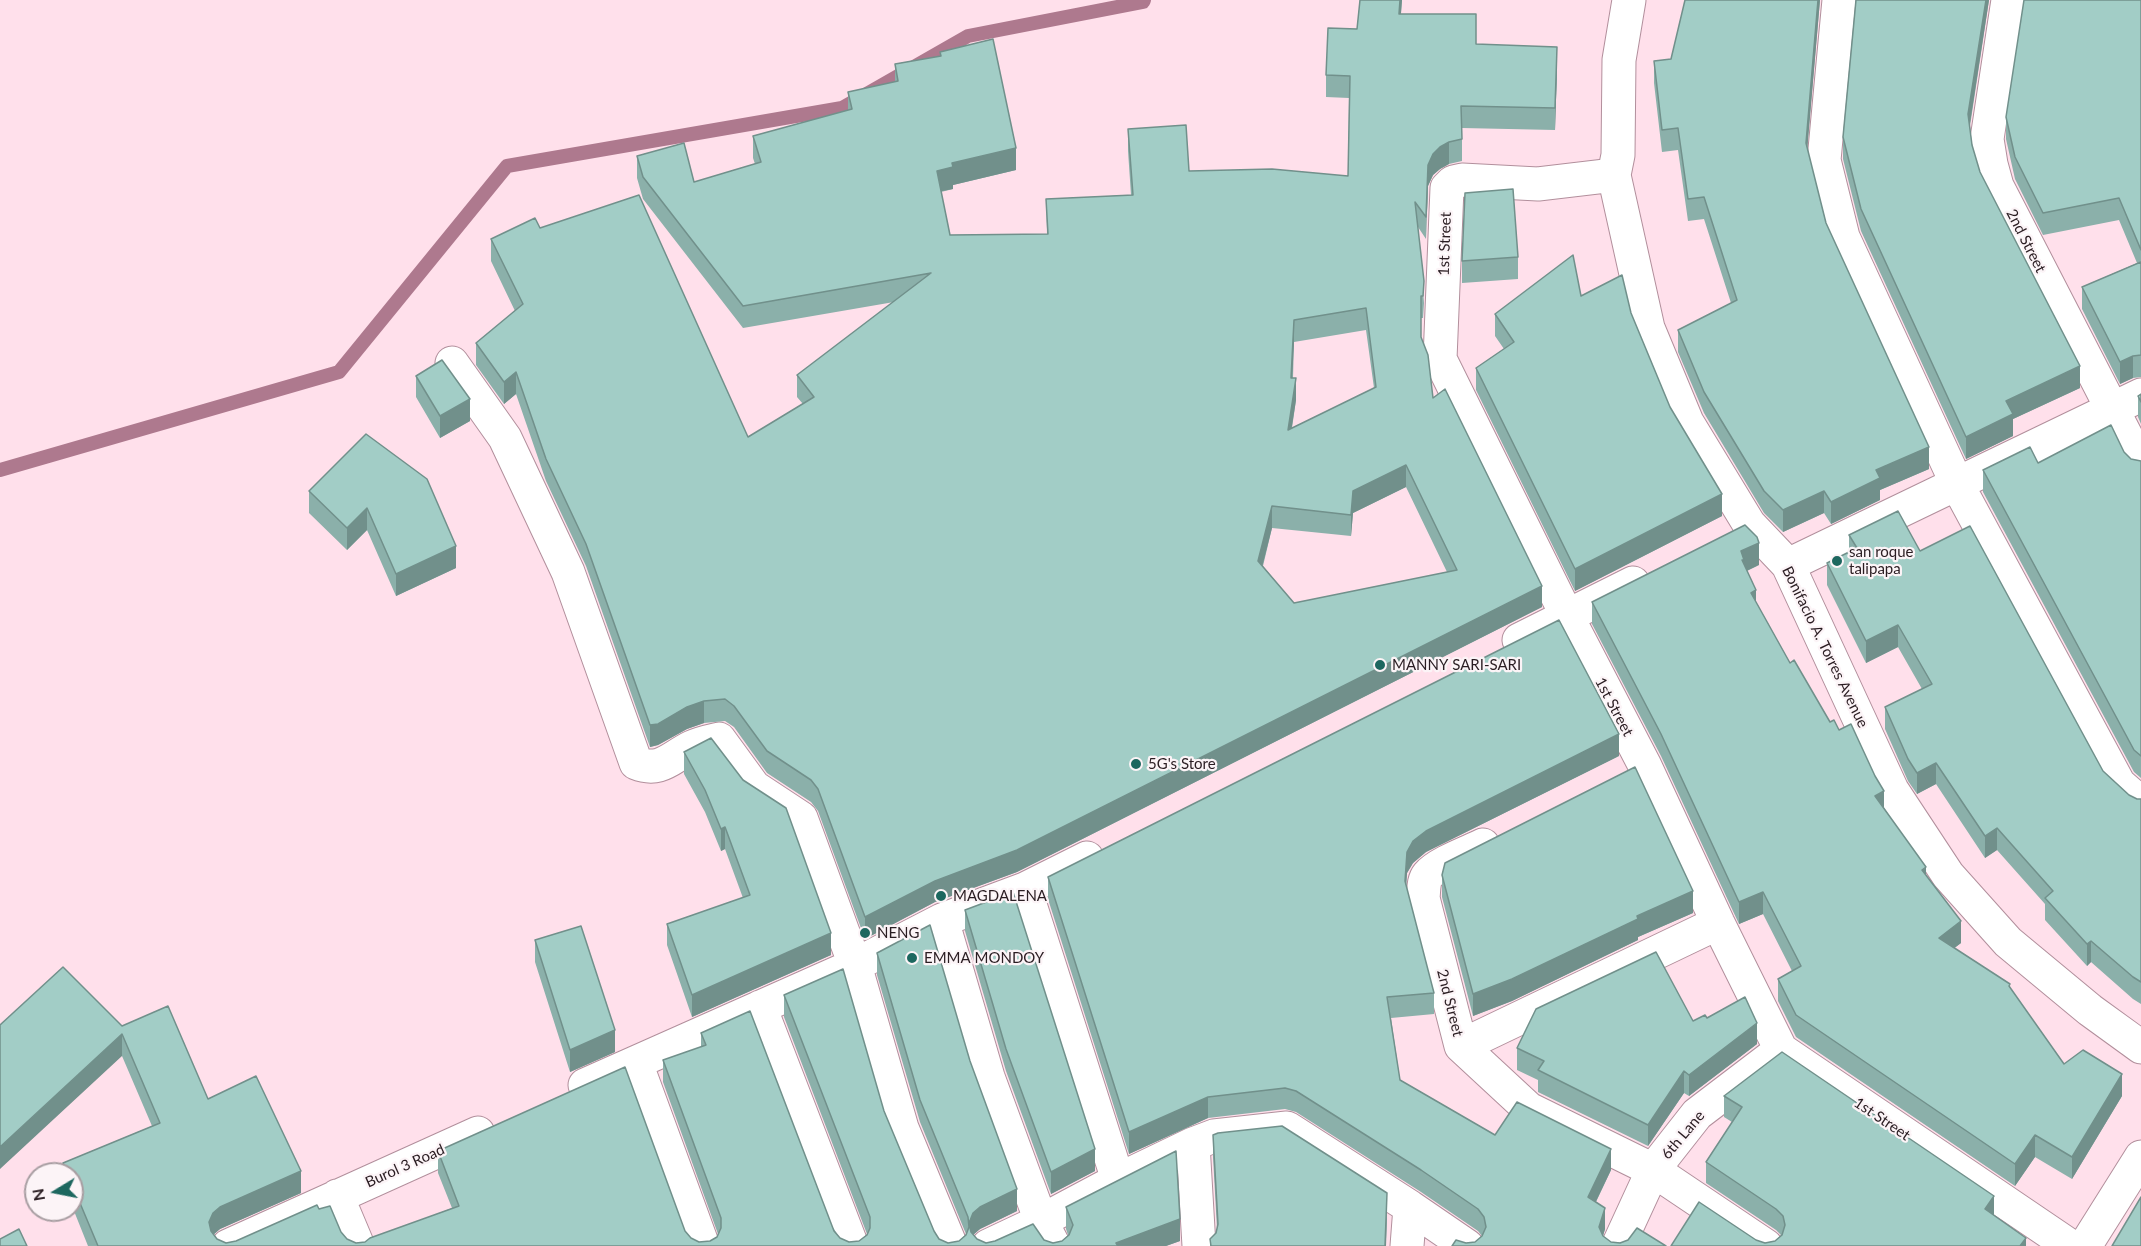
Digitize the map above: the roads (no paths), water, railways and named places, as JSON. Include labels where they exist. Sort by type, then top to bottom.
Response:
[{"type":"street","name":"Bonifacio A. Torres Avenue","points":[[1629,0],[1619,60],[1617,155],[1614,175],[1648,328],[1687,422],[1749,524],[1788,565],[1892,790],[1948,875],[2008,942],[2090,1010],[2141,1047]]},
{"type":"street","points":[[1839,0],[1824,160],[1843,237],[1957,484],[2119,784],[2141,803]]},
{"type":"street","name":"2nd Street","points":[[2008,0],[1987,139],[1990,164],[1997,186],[2127,402],[2141,465]]},
{"type":"street","name":"1st Street","points":[[1614,175],[1538,184],[1462,180],[1454,182],[1447,188],[1440,359],[1567,616],[1644,765],[1780,1050],[2070,1246]]},
{"type":"street","points":[[452,363],[505,438],[563,562],[636,763],[645,767],[659,766],[694,746],[719,739],[754,787],[801,818],[855,965],[902,1128],[951,1246]]},
{"type":"street","points":[[1788,565],[2127,402]]},
{"type":"street","points":[[1719,539],[1749,524]]},
{"type":"street","points":[[1492,654],[1658,570]]},
{"type":"street","points":[[1613,780],[1644,765]]},
{"type":"street","name":"2nd Street","points":[[1508,833],[1434,869],[1426,876],[1424,898],[1461,1046],[1529,1109],[1653,1170],[1766,1246]]},
{"type":"street","points":[[561,1096],[855,965],[942,920],[1025,889],[1110,846]]},
{"type":"street","points":[[1025,889],[1118,1180]]},
{"type":"street","points":[[942,920],[988,1077],[1048,1234]]},
{"type":"street","points":[[1461,1046],[1718,923]]},
{"type":"street","points":[[760,1007],[852,1246]]},
{"type":"street","name":"6th Lane","points":[[1618,1246],[1653,1170],[1697,1114],[1780,1050]]},
{"type":"street","points":[[636,1063],[703,1246]]},
{"type":"street","name":"Burol 3 Road","points":[[244,1243],[336,1196],[507,1120]]},
{"type":"street","points":[[988,1246],[1048,1234],[1118,1180],[1192,1144],[1214,1136],[1287,1128],[1467,1246]]},
{"type":"street","points":[[1192,1144],[1199,1246]]},
{"type":"street","points":[[2085,1246],[2141,1157]]},
{"type":"street","points":[[336,1196],[358,1246]]},
{"type":"street","points":[[1407,1246],[1410,1207]]},
{"type":"waterway","points":[[0,470],[339,372],[507,166],[842,108],[968,36],[1144,0]]},
{"type":"place","name":"san roque talipapa","points":[[1837,561]]},
{"type":"place","name":"MANNY SARI-SARI","points":[[1380,665]]},
{"type":"place","name":"5G's Store","points":[[1136,764]]},
{"type":"place","name":"MAGDALENA","points":[[941,896]]},
{"type":"place","name":"NENG","points":[[865,933]]},
{"type":"place","name":"EMMA MONDOY","points":[[912,958]]}]
